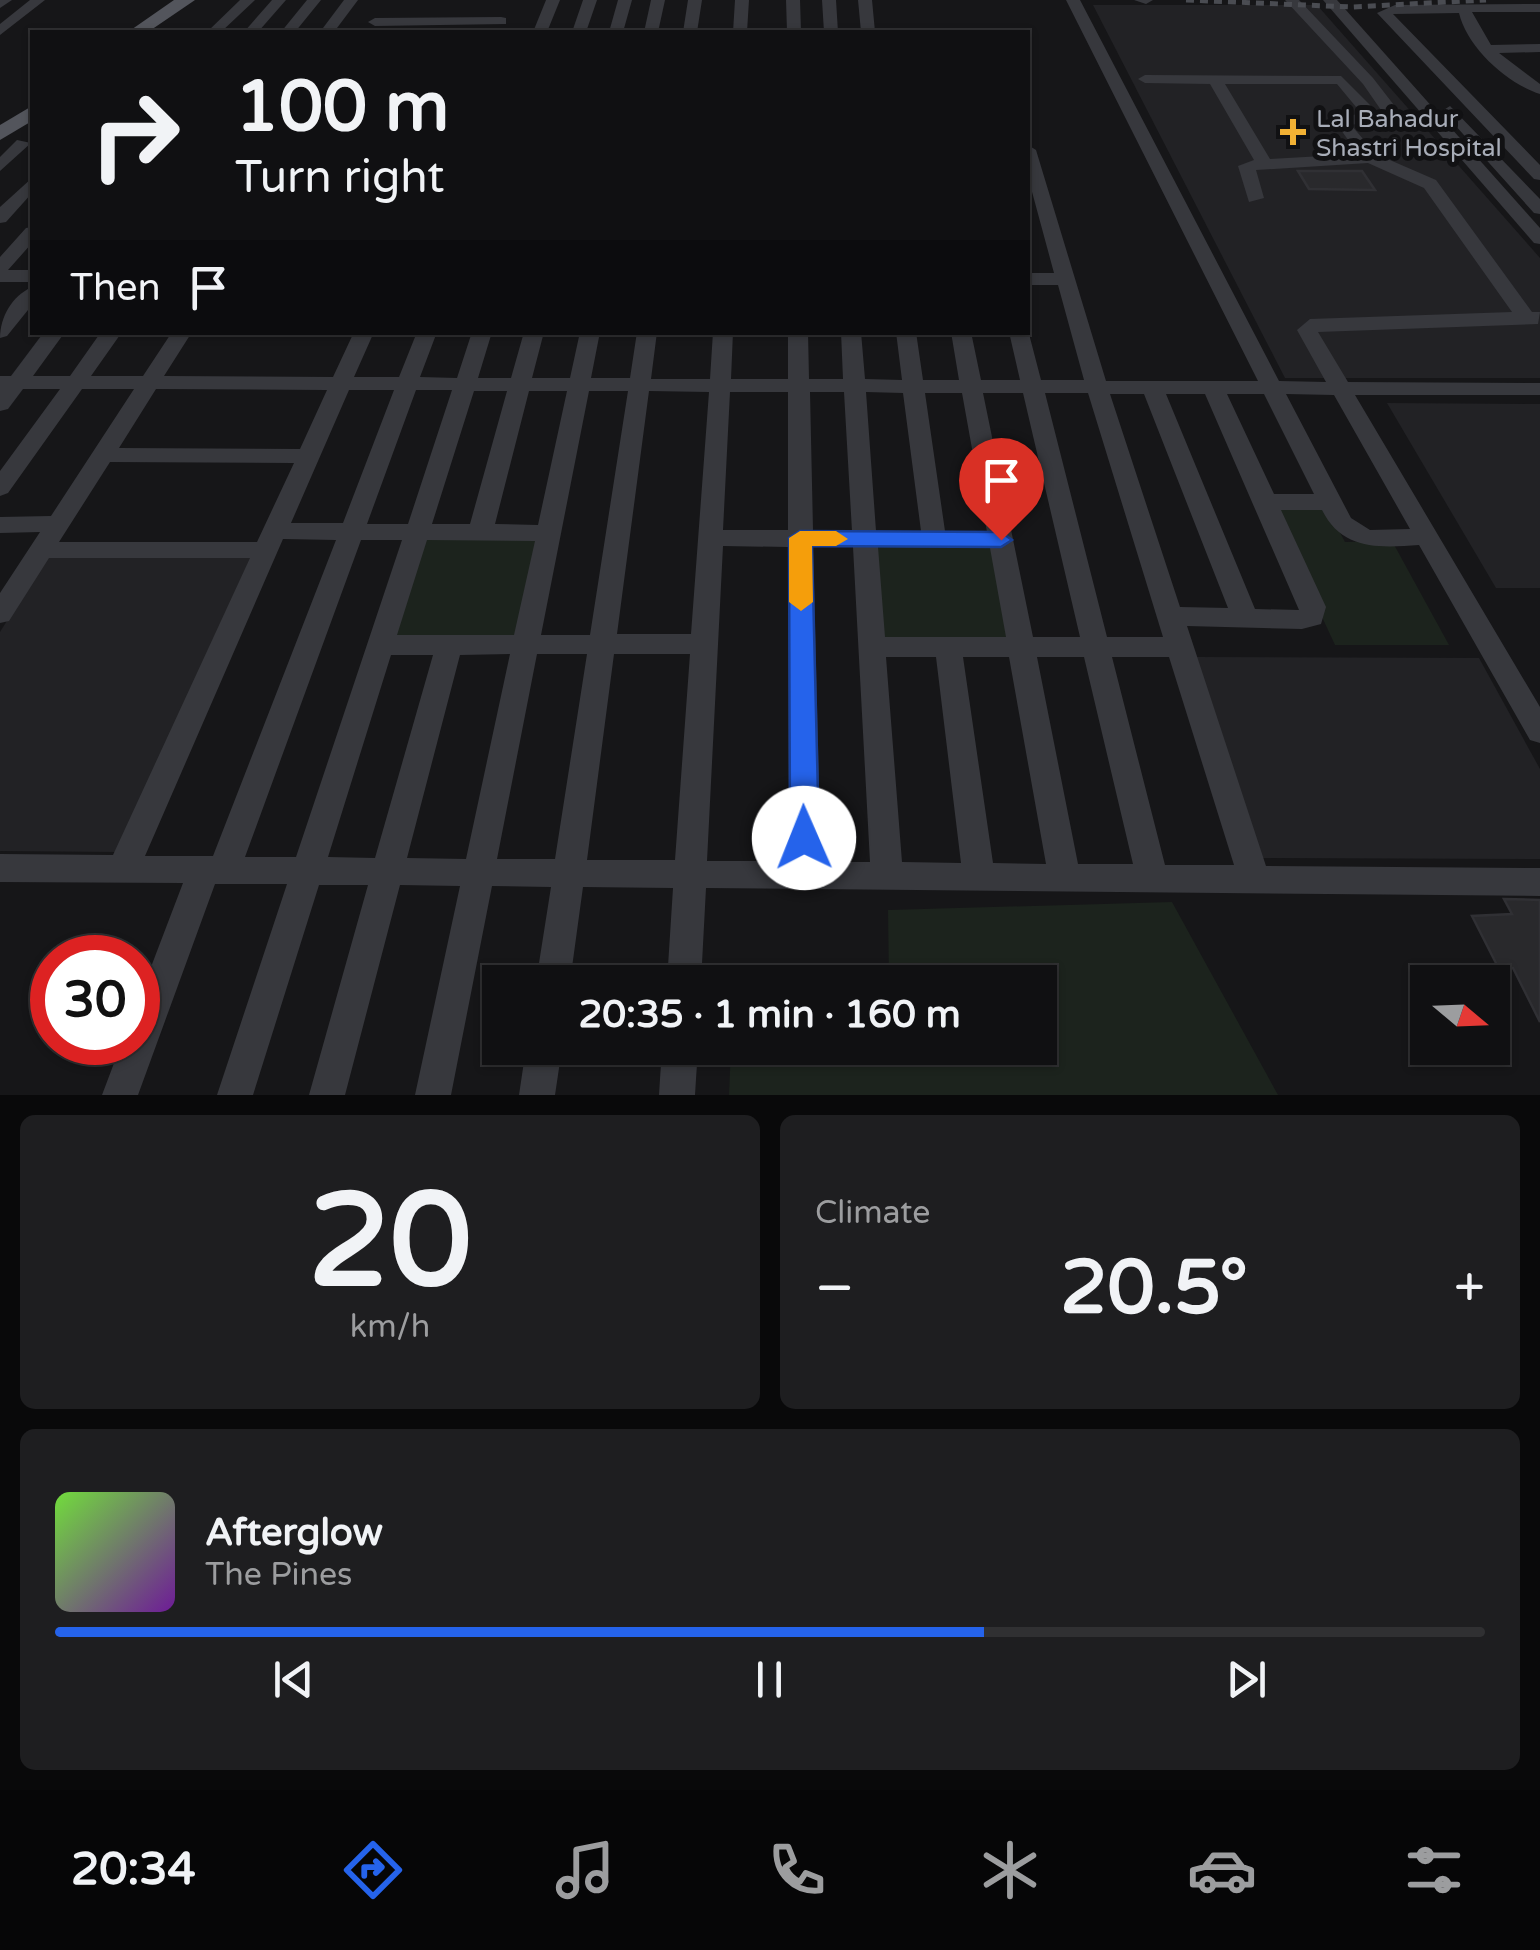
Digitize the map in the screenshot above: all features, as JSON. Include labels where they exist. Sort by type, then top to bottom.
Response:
[{"type":"main road","points":[[140,30],[186,0]]},
{"type":"main road","points":[[155,30],[201,0]]},
{"type":"main road","points":[[0,123],[30,103]]},
{"type":"main road","points":[[0,134],[30,113]]},
{"type":"street","points":[[0,31],[38,0]]},
{"type":"street","points":[[216,30],[248,0]]},
{"type":"street","points":[[253,30],[279,0]]},
{"type":"street","points":[[290,30],[314,0]]},
{"type":"street","points":[[328,30],[351,0]]},
{"type":"street","points":[[541,30],[553,0]]},
{"type":"street","points":[[580,30],[590,0]]},
{"type":"street","points":[[617,30],[625,0]]},
{"type":"street","points":[[652,30],[658,0]]},
{"type":"street","points":[[690,30],[695,0]]},
{"type":"street","points":[[740,30],[742,0]]},
{"type":"street","points":[[793,0],[794,30]]},
{"type":"street","points":[[829,0],[831,30]]},
{"type":"street","points":[[865,0],[868,30]]},
{"type":"street","points":[[1074,0],[1350,534],[1364,539],[1427,536]]},
{"type":"street","points":[[1292,0],[1378,109]]},
{"type":"street","points":[[1330,0],[1540,239]]},
{"type":"street","points":[[1349,0],[1540,209]]},
{"type":"street","points":[[1509,0],[1384,13],[1540,174]]},
{"type":"street","points":[[1468,4],[1540,8]]},
{"type":"street","points":[[1468,4],[1466,22],[1515,78],[1540,89]]},
{"type":"street","points":[[375,22],[501,22]]},
{"type":"street","points":[[1489,49],[1540,48]]},
{"type":"street","points":[[1145,79],[1341,80],[1378,109]]},
{"type":"street","points":[[1215,79],[1264,164]]},
{"type":"street","points":[[1370,158],[1340,122],[1378,109],[1422,104]]},
{"type":"street","points":[[0,142],[28,143]]},
{"type":"street","points":[[0,166],[28,143]]},
{"type":"street","points":[[1030,157],[1097,387],[1254,880]]},
{"type":"street","points":[[1255,198],[1244,170],[1246,166],[1370,158],[1430,184],[1533,318]]},
{"type":"street","points":[[0,217],[30,185]]},
{"type":"street","points":[[0,217],[30,216]]},
{"type":"street","points":[[0,272],[30,234]]},
{"type":"street","points":[[0,272],[30,276]]},
{"type":"street","points":[[1030,279],[1065,279]]},
{"type":"street","points":[[0,332],[30,295]]},
{"type":"street","points":[[1533,318],[1310,325],[1307,330],[1540,732]]},
{"type":"street","points":[[0,404],[8,382],[52,335]]},
{"type":"street","points":[[0,488],[110,335]]},
{"type":"street","points":[[0,614],[180,335]]},
{"type":"street","points":[[123,869],[363,335]]},
{"type":"street","points":[[120,1095],[352,532],[426,335]]},
{"type":"street","points":[[236,1095],[481,335]]},
{"type":"street","points":[[480,533],[533,335]]},
{"type":"street","points":[[433,1095],[589,335]]},
{"type":"street","points":[[555,965],[647,335]]},
{"type":"street","points":[[685,965],[722,335]]},
{"type":"street","points":[[798,335],[805,876]]},
{"type":"street","points":[[851,335],[886,876]]},
{"type":"street","points":[[906,335],[934,539]]},
{"type":"street","points":[[962,335],[1065,878]]},
{"type":"street","points":[[1020,335],[1152,878]]},
{"type":"street","points":[[8,382],[1540,390]]},
{"type":"street","points":[[1152,387],[1245,618]]},
{"type":"street","points":[[1170,616],[1302,620],[1312,616],[1313,607],[1214,387]]},
{"type":"street","points":[[104,455],[310,456]]},
{"type":"street","points":[[1268,502],[1331,502]]},
{"type":"street","points":[[0,525],[58,524]]},
{"type":"street","points":[[42,550],[271,540],[352,532],[548,533]]},
{"type":"street","points":[[710,538],[1001,540]]},
{"type":"street","points":[[381,646],[704,644]]},
{"type":"street","points":[[327,1095],[450,645]]},
{"type":"street","points":[[872,647],[1180,647]]},
{"type":"street","points":[[948,647],[979,877]]},
{"type":"street","points":[[0,868],[1540,882]]},
{"type":"street","points":[[537,1095],[541,1065]]},
{"type":"street","points":[[677,1095],[679,1065]]},
{"type":"shaded area","name":"Lal Bahadur Shastri Hospital","points":[[1093,5],[1317,5],[1540,258],[1540,378],[1285,378]]},
{"type":"shaded area","points":[[1387,403],[1540,404],[1540,588],[1496,588]]},
{"type":"shaded area","points":[[1327,508],[1345,542],[1392,541],[1449,645],[1335,645],[1272,509]]},
{"type":"shaded area","points":[[420,537],[543,538],[523,638],[387,639]]},
{"type":"shaded area","points":[[870,543],[994,543],[1012,643],[878,642]]},
{"type":"shaded area","points":[[47,557],[251,558],[116,852],[0,851],[0,632]]},
{"type":"shaded area","points":[[1195,657],[1479,658],[1540,769],[1540,859],[1261,858]]},
{"type":"shaded area","points":[[1172,902],[1278,1095],[729,1095],[730,1065],[1057,1065],[1057,965],[889,965],[888,910]]},
{"type":"building","points":[[1298,171],[1362,171],[1375,190],[1309,189]]},
{"type":"building","points":[[1504,899],[1540,900],[1540,1022],[1513,968],[1497,965],[1472,916],[1512,914]]},
{"type":"railway","points":[[1186,0],[1352,7],[1486,0]]},
{"type":"slow traffic","points":[[801,602],[800,538],[836,539]]},
{"type":"place","name":"Lal Bahadur Shastri Hospital","points":[[1293,132]]},
{"type":"route","points":[[804,838],[800,538],[1001,540]]}]
